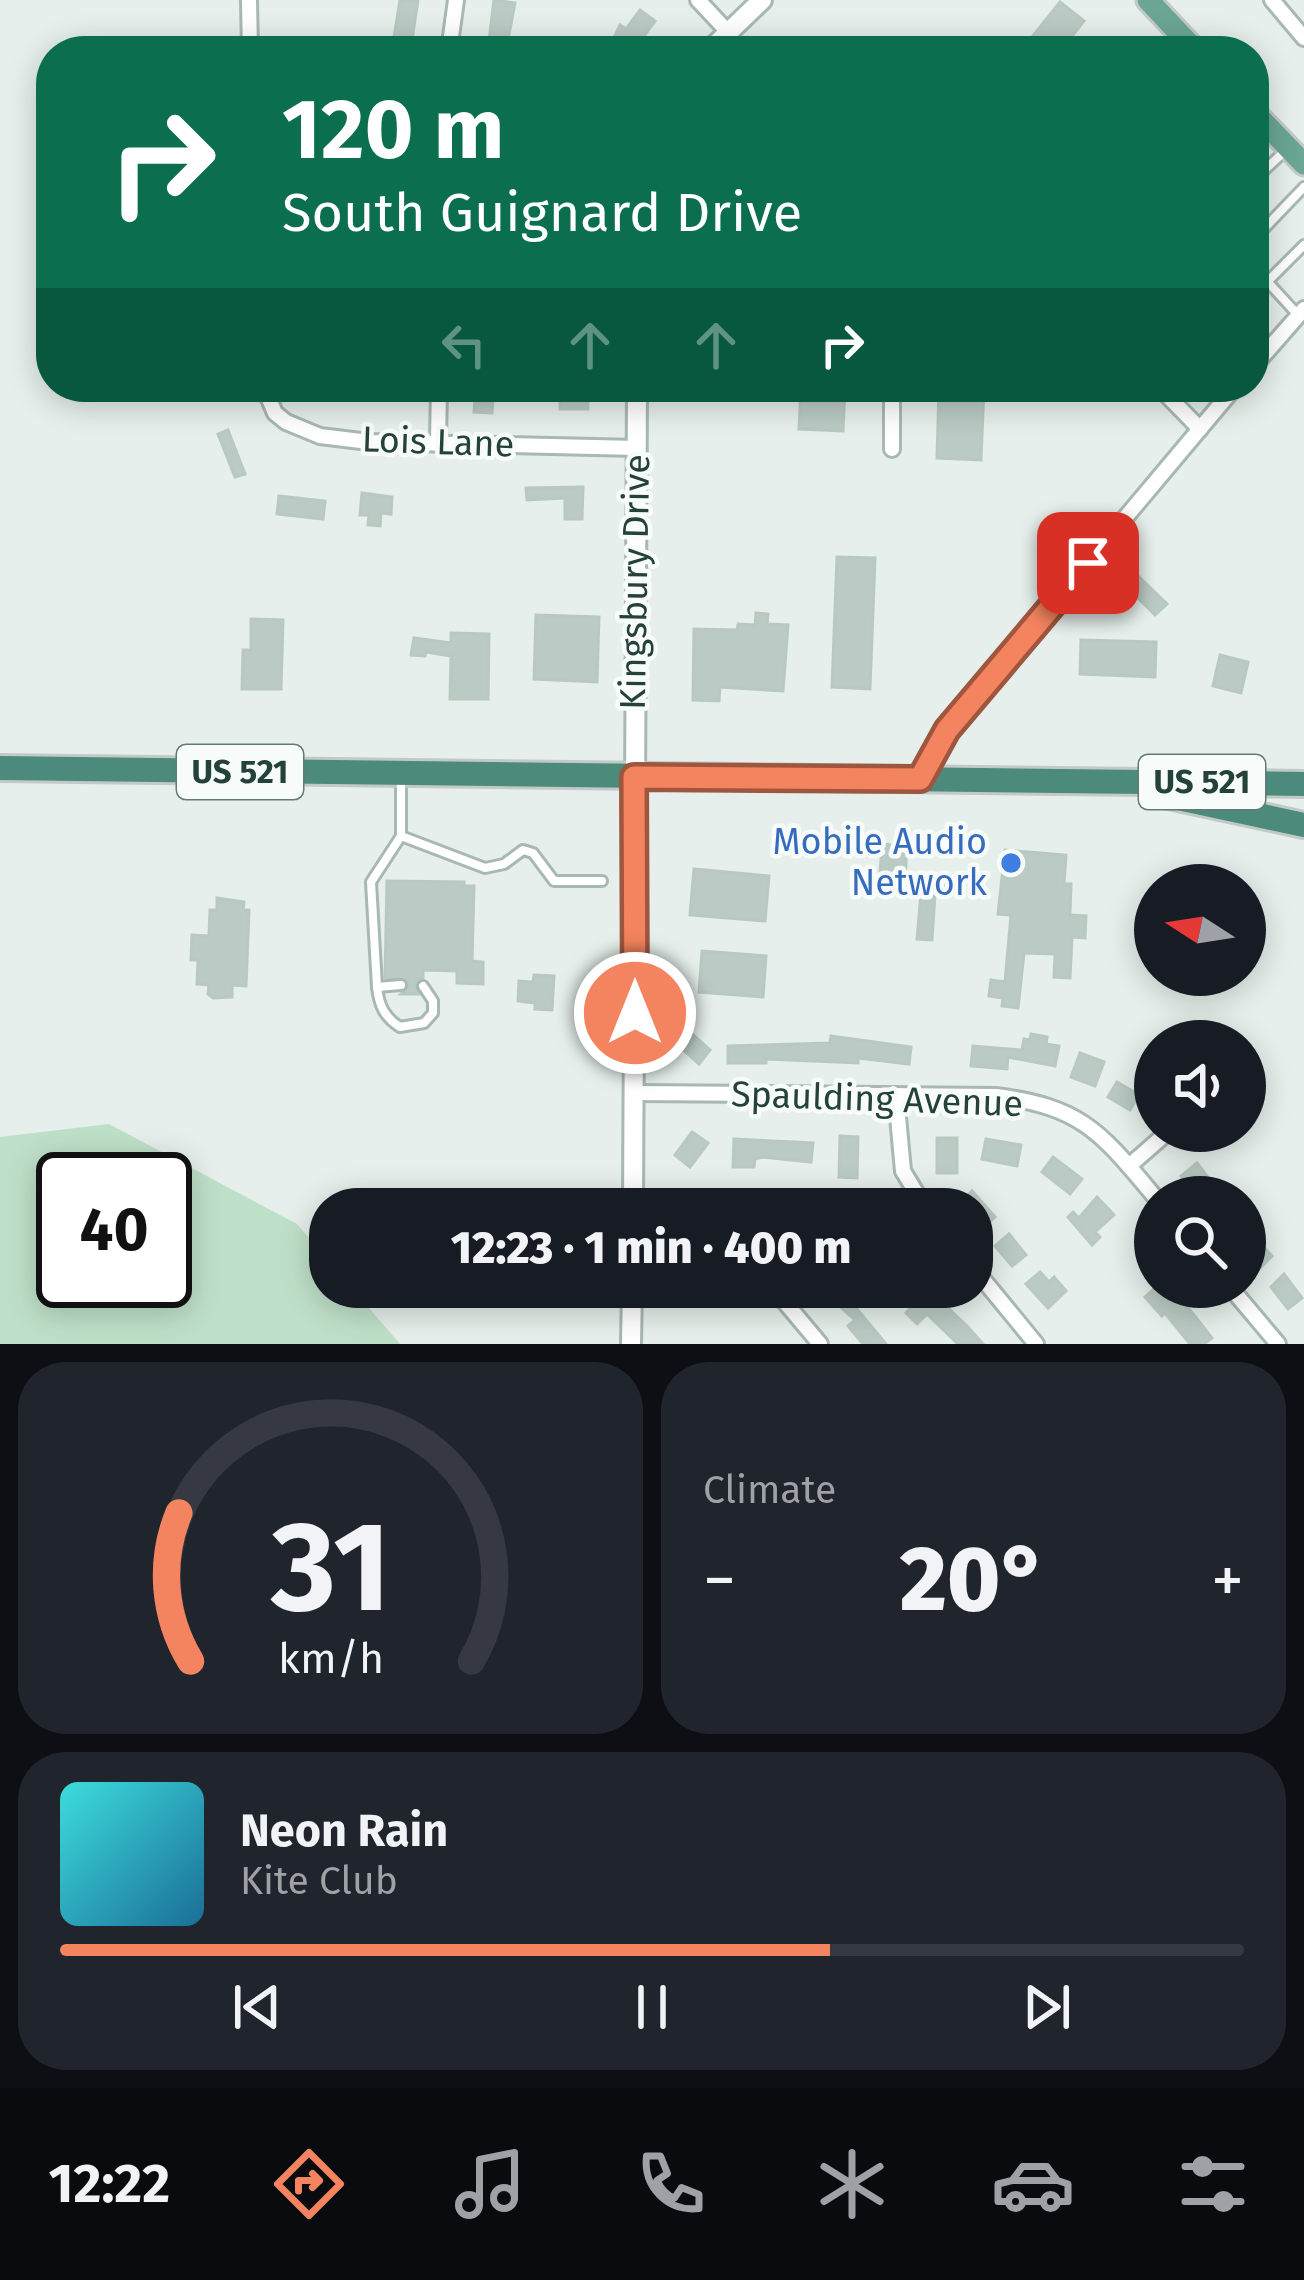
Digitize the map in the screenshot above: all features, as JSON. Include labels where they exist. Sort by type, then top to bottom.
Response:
[{"type":"highway","name":"US 521","points":[[0,768],[1304,784]]},
{"type":"highway","points":[[1100,782],[1304,825]]},
{"type":"main road","points":[[1148,0],[1182,36]]},
{"type":"main road","points":[[1269,131],[1296,156]]},
{"type":"street","points":[[249,0],[250,36]]},
{"type":"street","points":[[451,36],[456,0]]},
{"type":"street","points":[[698,0],[728,32]]},
{"type":"street","points":[[724,36],[762,0]]},
{"type":"street","points":[[1273,0],[1304,38]]},
{"type":"street","points":[[1269,349],[1301,312]]},
{"type":"street","name":"Lois Lane","points":[[270,402],[286,422],[320,436],[369,442],[637,448]]},
{"type":"street","points":[[438,442],[439,402]]},
{"type":"street","name":"Kingsbury Drive","points":[[633,1188],[638,402]]},
{"type":"street","points":[[892,402],[892,449]]},
{"type":"street","points":[[1174,402],[1200,429]]},
{"type":"street","points":[[920,779],[947,730],[1222,402]]},
{"type":"street","name":"Spaulding Avenue","points":[[634,1094],[996,1096],[1057,1107],[1093,1129],[1137,1176]]},
{"type":"street","points":[[896,1096],[903,1171],[913,1188]]},
{"type":"street","points":[[1129,1166],[1145,1152]]},
{"type":"street","points":[[993,1292],[1036,1344]]},
{"type":"street","points":[[632,1308],[632,1344]]},
{"type":"street","points":[[790,1308],[820,1344]]},
{"type":"street","points":[[1248,1308],[1278,1344]]},
{"type":"lane","points":[[1269,171],[1296,156]]},
{"type":"lane","points":[[1269,223],[1304,188]]},
{"type":"lane","points":[[1269,281],[1304,244]]},
{"type":"lane","points":[[1269,283],[1301,312]]},
{"type":"lane","points":[[401,774],[400,836],[371,882],[376,987],[388,1020],[411,1028],[424,1023],[434,1013],[433,1001],[423,986]]},
{"type":"lane","points":[[400,836],[484,868],[504,864],[523,850],[533,853],[554,881],[602,881]]},
{"type":"lane","points":[[376,987],[401,986]]},
{"type":"green space","points":[[109,1124],[162,1152],[36,1152],[36,1308],[192,1308],[192,1168],[297,1224],[309,1238],[309,1308],[369,1308],[400,1344],[0,1344],[0,1137]]},
{"type":"building","points":[[400,0],[418,0],[413,36],[394,36]]},
{"type":"building","points":[[494,0],[515,3],[509,36],[490,36]]},
{"type":"building","points":[[1060,2],[1084,21],[1072,36],[1033,36]]},
{"type":"building","points":[[640,10],[655,21],[644,36],[615,36],[620,25],[626,29]]},
{"type":"building","points":[[475,402],[493,402],[492,413],[474,412]]},
{"type":"building","points":[[560,402],[588,402],[588,409],[560,409]]},
{"type":"building","points":[[800,402],[844,402],[843,431],[799,429]]},
{"type":"building","points":[[939,402],[983,402],[981,460],[937,458]]},
{"type":"building","points":[[228,430],[245,474],[235,477],[218,434]]},
{"type":"building","points":[[583,487],[582,519],[565,519],[565,498],[527,500],[526,488]]},
{"type":"building","points":[[362,493],[392,497],[391,514],[381,513],[380,526],[368,525],[369,515],[360,515]]},
{"type":"building","points":[[279,496],[325,501],[323,519],[277,514]]},
{"type":"building","points":[[837,557],[875,558],[870,689],[832,687]]},
{"type":"building","points":[[1133,571],[1167,604],[1155,615],[1122,582]]},
{"type":"building","points":[[756,613],[768,614],[767,624],[788,625],[783,691],[720,687],[719,701],[693,700],[694,629],[737,630],[738,624],[755,625]]},
{"type":"building","points":[[536,615],[599,617],[597,682],[534,679]]},
{"type":"building","points":[[251,619],[283,620],[281,689],[242,689],[243,650],[251,650]]},
{"type":"building","points":[[451,633],[489,634],[488,699],[450,699],[451,656],[411,655],[414,638],[451,643]]},
{"type":"building","points":[[1081,640],[1156,642],[1155,677],[1080,674]]},
{"type":"building","points":[[1220,655],[1248,662],[1241,693],[1213,686]]},
{"type":"building","points":[[882,844],[907,846],[905,881],[944,884],[943,894],[935,894],[932,940],[917,939],[921,893],[879,890]]},
{"type":"building","points":[[1005,850],[1066,855],[1064,884],[1071,884],[1070,915],[1086,916],[1085,938],[1072,937],[1070,978],[1054,977],[1055,954],[1024,953],[1018,1008],[1002,1006],[1003,998],[989,996],[991,980],[1005,982],[1011,915],[998,914]]},
{"type":"building","points":[[694,869],[769,876],[765,921],[690,915]]},
{"type":"building","points":[[387,881],[474,886],[472,961],[483,962],[483,984],[457,983],[457,971],[423,970],[423,978],[415,985],[419,994],[401,994],[409,987],[407,979],[385,978]]},
{"type":"building","points":[[217,898],[244,902],[243,910],[249,910],[246,986],[232,985],[232,997],[208,994],[209,985],[197,984],[198,960],[191,960],[192,935],[209,936],[210,910],[217,910]]},
{"type":"building","points":[[702,951],[766,956],[763,997],[699,992]]},
{"type":"building","points":[[534,975],[554,976],[552,1010],[518,1001],[519,981],[533,982]]},
{"type":"building","points":[[690,1032],[710,1050],[699,1064],[678,1045]]},
{"type":"building","points":[[1031,1034],[1059,1046],[1055,1066],[1008,1057],[1007,1069],[971,1066],[973,1046],[1022,1050],[1024,1039],[1030,1040]]},
{"type":"building","points":[[831,1036],[911,1047],[909,1064],[858,1058],[858,1063],[766,1059],[766,1063],[728,1063],[728,1046],[830,1043]]},
{"type":"building","points":[[1080,1053],[1104,1062],[1095,1086],[1071,1077]]},
{"type":"building","points":[[1117,1082],[1134,1092],[1134,1103],[1130,1110],[1108,1097]]},
{"type":"building","points":[[692,1132],[708,1143],[690,1167],[675,1155]]},
{"type":"building","points":[[840,1136],[858,1137],[857,1178],[839,1177]]},
{"type":"building","points":[[937,1138],[957,1138],[957,1173],[937,1173]]},
{"type":"building","points":[[734,1139],[813,1143],[811,1162],[762,1157],[755,1159],[754,1167],[733,1167]]},
{"type":"building","points":[[986,1139],[1021,1145],[1017,1166],[982,1159]]},
{"type":"building","points":[[1053,1157],[1082,1179],[1070,1194],[1042,1172]]},
{"type":"building","points":[[1197,1163],[1207,1176],[1181,1176]]},
{"type":"building","points":[[1097,1197],[1114,1215],[1095,1232],[1100,1237],[1092,1245],[1068,1217],[1073,1212],[1079,1218]]},
{"type":"building","points":[[1009,1234],[1026,1255],[1012,1266],[995,1246]]},
{"type":"building","points":[[1040,1272],[1049,1282],[1054,1277],[1066,1291],[1048,1308],[1026,1284]]},
{"type":"building","points":[[1284,1274],[1302,1298],[1288,1309],[1271,1287]]},
{"type":"building","points":[[842,1308],[856,1308],[886,1344],[863,1344],[848,1326],[855,1320]]},
{"type":"building","points":[[911,1308],[948,1308],[983,1344],[958,1344],[927,1314],[917,1324],[906,1313]]},
{"type":"building","points":[[1155,1308],[1188,1308],[1212,1338],[1204,1344],[1190,1344],[1165,1313],[1162,1316]]},
{"type":"place","name":"Mobile Audio Network","points":[[1011,863]]},
{"type":"route","points":[[635,1013],[634,777],[920,779],[947,730],[1088,563]]}]
